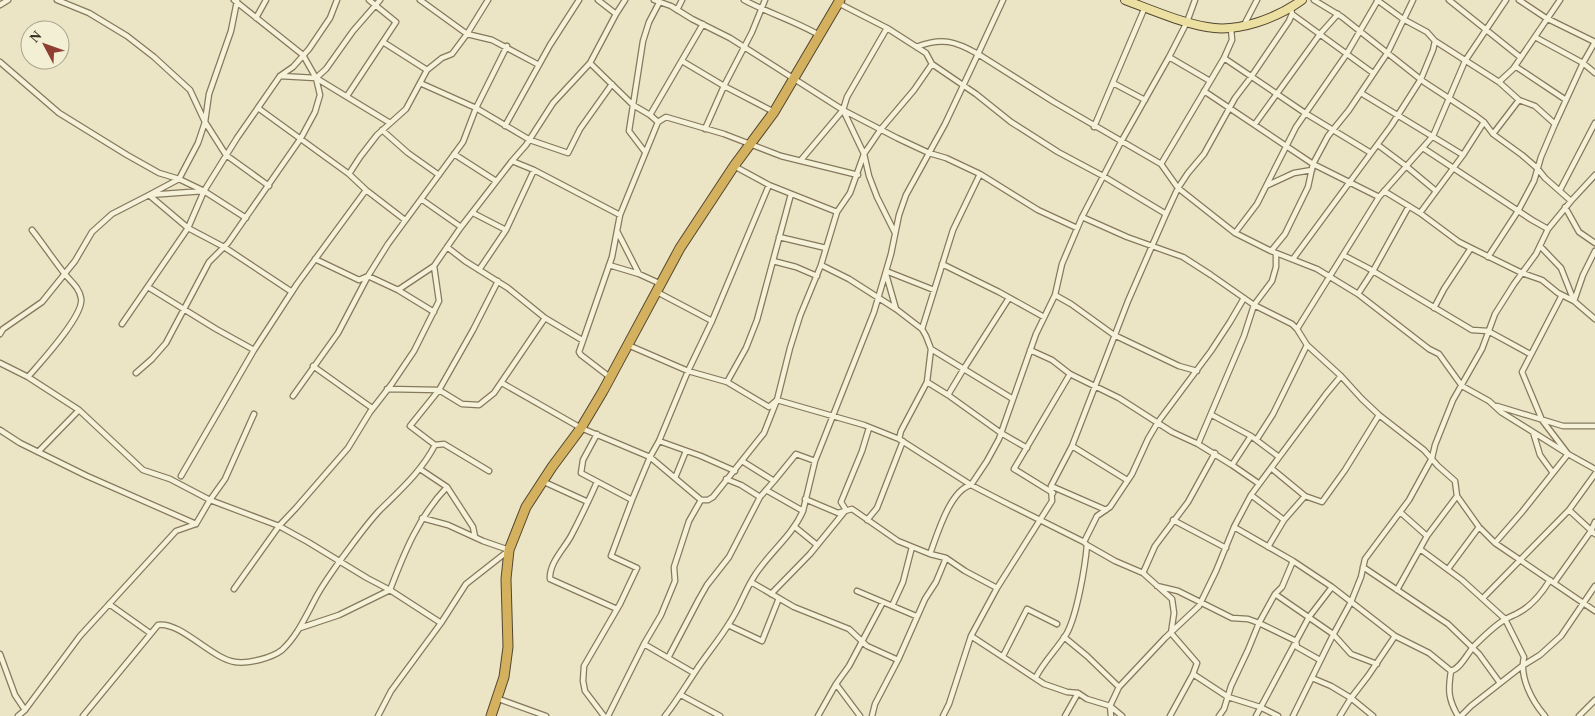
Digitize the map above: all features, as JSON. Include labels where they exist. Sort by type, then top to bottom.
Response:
[{"type":"highway","points":[[491,716],[504,677],[508,647],[506,579],[509,550],[526,507],[542,481],[581,428],[611,378],[680,248],[734,166],[774,112],[839,1]]},
{"type":"main road","points":[[1125,0],[1208,28],[1231,28],[1263,20],[1292,11],[1302,0]]},
{"type":"street","points":[[2,3],[8,0]]},
{"type":"street","points":[[57,0],[89,13],[128,36],[154,57],[190,90],[205,122],[226,155],[269,186]]},
{"type":"street","points":[[256,18],[266,0]]},
{"type":"street","points":[[122,324],[188,228],[204,191],[226,155],[280,76],[292,67],[309,49],[330,18],[337,0]]},
{"type":"street","points":[[347,96],[396,22],[369,0]]},
{"type":"street","points":[[316,78],[326,69],[353,31],[380,0]]},
{"type":"street","points":[[420,0],[467,34],[507,46],[539,64]]},
{"type":"street","points":[[349,174],[382,130],[406,109],[426,70],[442,58],[452,54],[488,0]]},
{"type":"street","points":[[505,126],[539,64],[579,0]]},
{"type":"street","points":[[598,0],[616,14]]},
{"type":"street","points":[[398,290],[434,266],[496,181],[530,140],[554,103],[590,63],[625,0]]},
{"type":"street","points":[[654,0],[677,10],[692,20],[703,24],[744,47],[793,80],[843,110],[929,153],[946,158],[980,174],[1038,210],[1077,228]]},
{"type":"street","points":[[677,10],[682,0]]},
{"type":"street","points":[[744,0],[819,35]]},
{"type":"street","points":[[705,129],[765,0]]},
{"type":"street","points":[[665,716],[682,695],[694,673],[728,625],[751,582],[770,555],[795,527],[803,511],[815,461],[856,359],[878,296],[906,195],[964,86],[1003,0]]},
{"type":"street","points":[[930,554],[952,501],[965,486],[971,484],[987,461],[1001,433],[1030,350],[1055,295],[1062,264],[1077,228],[1121,142],[1170,57],[1187,22],[1195,0]]},
{"type":"street","points":[[1244,25],[1258,0]]},
{"type":"street","points":[[1314,0],[1338,14],[1421,79],[1484,122],[1493,134],[1522,155],[1537,168],[1544,178],[1571,201]]},
{"type":"street","points":[[1235,233],[1257,204],[1305,113],[1346,55],[1378,0],[1403,19],[1427,32],[1435,42],[1499,82],[1519,100],[1535,106],[1555,124]]},
{"type":"street","points":[[1271,251],[1285,234],[1308,187],[1313,164],[1334,129],[1388,52],[1413,0]]},
{"type":"street","points":[[1449,0],[1520,57]]},
{"type":"street","points":[[1297,329],[1379,197],[1433,136],[1465,61],[1506,0]]},
{"type":"street","points":[[1488,257],[1518,211],[1534,181],[1537,168],[1555,124],[1583,63],[1595,42],[1546,18],[1519,0]]},
{"type":"street","points":[[1499,82],[1515,66],[1560,0]]},
{"type":"street","points":[[0,334],[3,329],[42,302],[75,261],[92,232],[112,214],[179,179],[198,143],[205,122],[209,94],[217,68],[228,44],[236,1],[303,55],[316,78],[320,95],[315,112],[301,138],[246,218],[224,247],[209,262],[166,343],[136,373]]},
{"type":"street","points":[[839,1],[926,53],[932,64],[976,94],[1011,122],[1058,152],[1103,176],[1166,214]]},
{"type":"street","points":[[645,152],[630,131],[643,41],[660,3]]},
{"type":"street","points":[[1094,127],[1145,7]]},
{"type":"street","points":[[943,716],[949,704],[971,636],[997,588],[1052,501],[1051,486],[1072,446],[1114,335],[1178,188],[1204,154],[1229,109],[1252,77],[1292,11],[1346,55],[1373,73]]},
{"type":"street","points":[[1255,124],[1320,34],[1338,14]]},
{"type":"street","points":[[650,115],[703,24]]},
{"type":"street","points":[[800,160],[843,110],[848,97],[887,28]]},
{"type":"street","points":[[1161,164],[1224,58],[1232,40],[1231,28]]},
{"type":"street","points":[[1535,36],[1583,63],[1595,73]]},
{"type":"street","points":[[916,47],[926,43],[946,40],[962,46],[978,54],[1094,127],[1161,164],[1178,188],[1235,233],[1271,251],[1317,269],[1358,294],[1429,349],[1439,354],[1462,386],[1494,405],[1532,432],[1595,469]]},
{"type":"street","points":[[383,42],[426,70]]},
{"type":"street","points":[[1294,259],[1378,145],[1421,79],[1434,50],[1435,42]]},
{"type":"street","points":[[293,396],[338,333],[368,276],[405,220],[462,142],[476,108],[507,46]]},
{"type":"street","points":[[1170,57],[1210,81]]},
{"type":"street","points":[[1224,58],[1305,113],[1372,153]]},
{"type":"street","points":[[682,61],[724,86],[774,112]]},
{"type":"street","points":[[0,62],[59,113],[127,155],[204,191],[246,218]]},
{"type":"street","points":[[590,63],[633,105],[658,122]]},
{"type":"street","points":[[502,382],[581,428],[650,457],[701,500],[708,500],[713,497],[764,433],[778,400],[790,348],[800,316],[821,265],[837,212],[850,193],[864,154],[881,129],[914,90],[932,64]]},
{"type":"street","points":[[1515,66],[1566,100]]},
{"type":"street","points":[[280,76],[316,78],[390,122]]},
{"type":"street","points":[[420,83],[476,108],[530,140],[568,153],[580,128],[612,84]]},
{"type":"street","points":[[1113,83],[1145,100]]},
{"type":"street","points":[[1204,91],[1313,164],[1379,197]]},
{"type":"street","points":[[1361,93],[1463,155]]},
{"type":"street","points":[[1493,134],[1519,100]]},
{"type":"street","points":[[258,108],[349,174],[366,190],[405,220]]},
{"type":"street","points":[[843,110],[864,154],[869,176],[877,197],[896,234]]},
{"type":"street","points":[[611,378],[580,355],[579,352],[612,257],[620,215],[658,122],[666,116],[781,156],[858,175]]},
{"type":"street","points":[[1420,212],[1463,155],[1484,122]]},
{"type":"street","points":[[1560,190],[1595,123]]},
{"type":"street","points":[[382,130],[408,153],[439,175]]},
{"type":"street","points":[[1378,145],[1436,191]]},
{"type":"street","points":[[1423,148],[1548,229]]},
{"type":"street","points":[[454,154],[496,181]]},
{"type":"street","points":[[512,161],[534,170],[620,215]]},
{"type":"street","points":[[734,166],[769,185],[837,212]]},
{"type":"street","points":[[479,270],[506,230],[534,170]]},
{"type":"street","points":[[1267,186],[1294,173],[1312,170]]},
{"type":"street","points":[[922,329],[952,230],[980,174]]},
{"type":"street","points":[[1293,716],[1351,602],[1361,577],[1365,559],[1400,512],[1432,458],[1435,444],[1453,400],[1482,350],[1495,314],[1540,246],[1548,229],[1565,207],[1595,175]]},
{"type":"street","points":[[604,716],[586,691],[582,681],[582,670],[617,609],[636,568],[611,556],[650,457],[659,441],[688,371],[712,321],[769,185]]},
{"type":"street","points":[[181,476],[254,350],[315,259],[366,190]]},
{"type":"street","points":[[149,195],[204,191]]},
{"type":"street","points":[[1384,191],[1420,212],[1459,242],[1522,273],[1542,280],[1562,295],[1574,301],[1595,319]]},
{"type":"street","points":[[727,382],[746,348],[758,320],[791,194]]},
{"type":"street","points":[[149,195],[188,228],[224,247],[292,292]]},
{"type":"street","points":[[421,199],[461,227]]},
{"type":"street","points":[[1358,294],[1373,272],[1409,206]]},
{"type":"street","points":[[1565,207],[1579,232],[1595,243]]},
{"type":"street","points":[[473,212],[506,230]]},
{"type":"street","points":[[1082,217],[1183,257],[1254,305],[1280,317],[1297,329],[1308,345],[1380,415],[1432,458],[1455,481],[1457,496],[1495,543],[1520,562],[1552,581],[1595,611]]},
{"type":"street","points":[[28,377],[61,338],[80,309],[82,300],[76,286],[32,230]]},
{"type":"street","points":[[616,230],[639,274]]},
{"type":"street","points":[[779,237],[826,248]]},
{"type":"street","points":[[1540,246],[1561,268],[1574,301]]},
{"type":"street","points":[[447,247],[465,262],[498,281],[545,318],[582,340]]},
{"type":"street","points":[[1434,308],[1471,248]]},
{"type":"street","points":[[1574,301],[1583,275],[1595,251]]},
{"type":"street","points":[[1198,444],[1212,415],[1244,336],[1254,305],[1272,281],[1276,266],[1276,253]]},
{"type":"street","points":[[1343,256],[1472,330],[1488,331],[1530,354]]},
{"type":"street","points":[[315,259],[359,280],[368,276],[398,290],[434,312]]},
{"type":"street","points":[[773,261],[796,267],[817,276]]},
{"type":"street","points":[[942,264],[1044,317]]},
{"type":"street","points":[[821,265],[849,278],[896,308],[922,329],[930,349],[927,382],[901,431],[901,440],[877,508],[867,520]]},
{"type":"street","points":[[234,589],[279,526],[348,448],[372,408],[388,389],[414,351],[440,301],[434,266]]},
{"type":"street","points":[[609,266],[639,274],[712,321]]},
{"type":"street","points":[[885,272],[934,290]]},
{"type":"street","points":[[885,272],[896,308]]},
{"type":"street","points":[[489,471],[444,444],[435,445],[410,426],[438,390],[473,330],[498,281]]},
{"type":"street","points":[[148,288],[254,350]]},
{"type":"street","points":[[1055,295],[1071,304],[1114,335],[1179,366],[1197,372]]},
{"type":"street","points":[[1562,295],[1522,372],[1542,420],[1568,454]]},
{"type":"street","points":[[948,395],[1009,298]]},
{"type":"street","points":[[1036,677],[1064,637],[1074,616],[1086,560],[1085,544],[1097,516],[1110,506],[1128,480],[1158,422],[1197,372],[1244,298]]},
{"type":"street","points":[[388,389],[438,390],[462,404],[479,405],[494,393],[545,318]]},
{"type":"street","points":[[628,345],[688,371],[727,382],[769,407],[778,400]]},
{"type":"street","points":[[1256,439],[1273,414],[1308,345]]},
{"type":"street","points":[[930,349],[1013,399]]},
{"type":"street","points":[[1030,350],[1052,360],[1070,374],[1096,386],[1172,432],[1198,444],[1258,484]]},
{"type":"street","points":[[0,363],[28,377],[80,410],[143,470],[170,479],[210,500],[279,526],[390,590],[441,623]]},
{"type":"street","points":[[313,366],[372,408]]},
{"type":"street","points":[[1053,494],[1014,470],[1070,374]]},
{"type":"street","points":[[1111,716],[1110,706],[1119,687],[1202,602],[1234,528],[1251,495],[1341,376]]},
{"type":"street","points":[[927,382],[1001,433],[1027,448]]},
{"type":"street","points":[[778,400],[833,415],[901,440],[971,484],[1115,561],[1142,573],[1172,599],[1174,614],[1171,633],[1197,663],[1170,716]]},
{"type":"street","points":[[1494,405],[1563,426],[1595,426]]},
{"type":"street","points":[[38,452],[80,410]]},
{"type":"street","points":[[18,716],[25,710],[80,636],[109,604],[176,532],[196,524],[225,479],[254,414]]},
{"type":"street","points":[[1212,415],[1256,439],[1279,457]]},
{"type":"street","points":[[1271,468],[1304,496],[1322,502],[1380,415]]},
{"type":"street","points":[[846,510],[842,502],[869,428]]},
{"type":"street","points":[[0,430],[38,452],[117,490],[196,524]]},
{"type":"street","points":[[1532,432],[1540,455],[1553,473]]},
{"type":"street","points":[[597,434],[583,460],[581,473],[632,500]]},
{"type":"street","points":[[1232,465],[1251,436]]},
{"type":"street","points":[[659,441],[734,472]]},
{"type":"street","points":[[83,716],[158,625],[178,630],[214,653],[234,662],[258,661],[281,651],[300,628],[324,582],[378,512],[420,469],[435,445]]},
{"type":"street","points":[[1072,446],[1128,480]]},
{"type":"street","points":[[675,478],[686,451]]},
{"type":"street","points":[[668,658],[707,585],[729,557],[760,497],[796,454],[815,461]]},
{"type":"street","points":[[1142,573],[1154,546],[1196,488],[1215,454]]},
{"type":"street","points":[[1495,543],[1568,454]]},
{"type":"street","points":[[742,461],[774,481]]},
{"type":"street","points":[[420,469],[447,487],[472,527],[475,537]]},
{"type":"street","points":[[1483,598],[1569,510],[1595,474]]},
{"type":"street","points":[[726,479],[742,485],[760,497]]},
{"type":"street","points":[[542,481],[588,502]]},
{"type":"street","points":[[597,482],[571,536],[557,556],[550,579],[617,609]]},
{"type":"street","points":[[1051,486],[1106,510]]},
{"type":"street","points":[[300,628],[339,615],[390,590],[407,548],[422,518],[447,487]]},
{"type":"street","points":[[766,490],[803,511]]},
{"type":"street","points":[[1251,495],[1284,520]]},
{"type":"street","points":[[1268,547],[1284,520],[1304,496]]},
{"type":"street","points":[[1397,590],[1427,536],[1457,496]]},
{"type":"street","points":[[805,499],[838,513],[852,509],[898,541],[930,554],[946,558],[997,588]]},
{"type":"street","points":[[608,716],[644,644],[661,615],[674,581],[674,566],[689,520],[701,500]]},
{"type":"street","points":[[771,594],[817,545],[846,510]]},
{"type":"street","points":[[1569,510],[1593,533]]},
{"type":"street","points":[[1400,512],[1427,536]]},
{"type":"street","points":[[422,518],[448,525],[483,542],[509,550]]},
{"type":"street","points":[[1173,520],[1226,548]]},
{"type":"street","points":[[1451,671],[1456,669],[1473,648],[1505,619],[1520,612],[1532,603],[1593,533],[1595,522]]},
{"type":"street","points":[[1448,569],[1480,526]]},
{"type":"street","points":[[795,527],[817,545]]},
{"type":"street","points":[[1234,528],[1293,561],[1332,586],[1396,636],[1429,653],[1451,671]]},
{"type":"street","points":[[892,606],[903,582],[912,547]]},
{"type":"street","points":[[1420,549],[1448,569],[1505,619],[1524,657],[1522,666],[1533,702],[1545,716]]},
{"type":"street","points":[[378,716],[390,691],[441,623],[466,584],[509,550]]},
{"type":"street","points":[[872,716],[874,704],[898,660],[916,616],[936,582],[946,558]]},
{"type":"street","points":[[1219,716],[1224,709],[1231,686],[1259,623],[1275,594],[1282,587],[1293,561]]},
{"type":"street","points":[[1363,567],[1448,624],[1473,648],[1500,683]]},
{"type":"street","points":[[751,582],[802,610],[849,629],[867,646],[898,660]]},
{"type":"street","points":[[1158,586],[1178,591],[1232,618],[1248,619],[1259,623],[1296,642],[1297,647],[1320,660]]},
{"type":"street","points":[[1256,716],[1309,617],[1332,586]]},
{"type":"street","points":[[1451,671],[1448,689],[1451,704],[1460,716],[1522,666],[1540,655],[1561,636],[1595,586]]},
{"type":"street","points":[[857,591],[916,616]]},
{"type":"street","points":[[1275,594],[1334,634],[1351,654],[1377,664]]},
{"type":"street","points":[[728,625],[762,641],[779,598]]},
{"type":"street","points":[[818,716],[836,684],[849,666],[883,602]]},
{"type":"street","points":[[109,604],[150,633]]},
{"type":"street","points":[[1003,656],[1027,609],[1057,624]]},
{"type":"street","points":[[971,636],[1044,684],[1110,706],[1122,716]]},
{"type":"street","points":[[1340,716],[1396,636]]},
{"type":"street","points":[[1064,637],[1119,687]]},
{"type":"street","points":[[644,644],[694,673]]},
{"type":"street","points":[[0,654],[15,695],[25,710]]},
{"type":"street","points":[[1193,674],[1228,697],[1260,707],[1278,716]]},
{"type":"street","points":[[1312,678],[1331,686],[1351,698],[1373,716]]},
{"type":"street","points":[[836,684],[860,716]]},
{"type":"street","points":[[1065,716],[1078,694]]},
{"type":"street","points":[[682,695],[720,716]]},
{"type":"street","points":[[496,698],[546,716]]},
{"type":"street","points":[[1579,716],[1595,700]]}]
